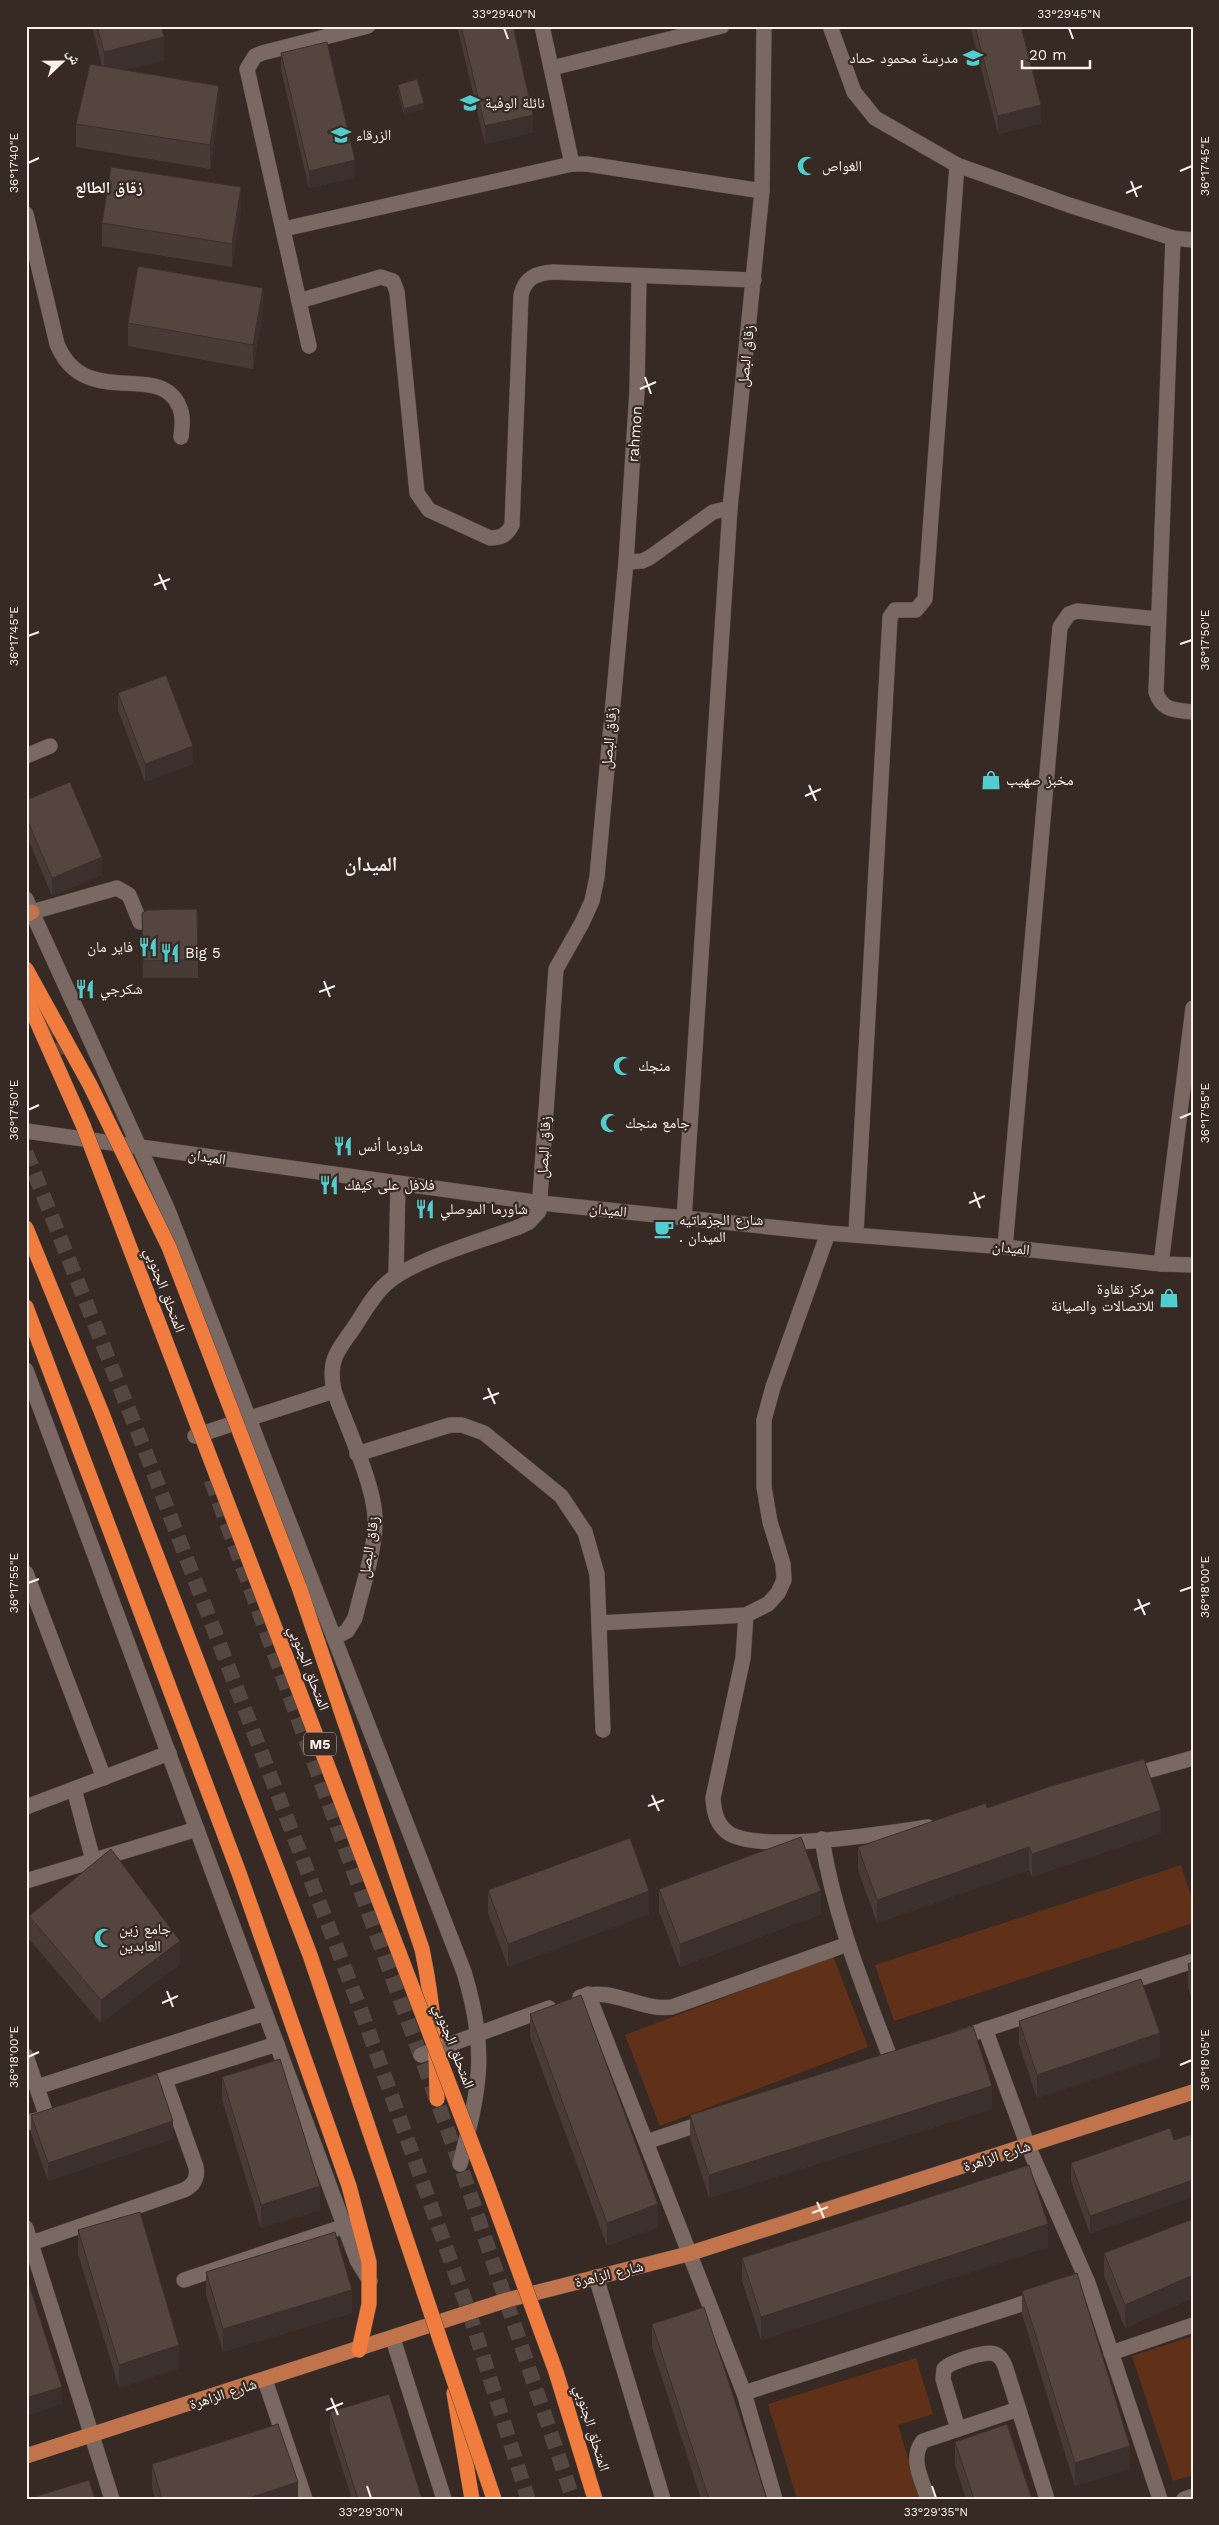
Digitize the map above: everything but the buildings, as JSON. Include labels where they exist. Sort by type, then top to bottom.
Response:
[{"type":"highway","points":[[26,969],[90,1085],[169,1247],[299,1588],[422,1949],[432,1996],[437,2049],[437,2099]]},
{"type":"highway","name":"المتحلق الجنوبي","points":[[26,997],[87,1134],[481,2168],[556,2372],[595,2499]]},
{"type":"highway","points":[[26,1228],[101,1411],[310,1954],[494,2499]]},
{"type":"highway","points":[[26,1308],[239,1873],[350,2186],[366,2244],[370,2281],[369,2304],[358,2350]]},
{"type":"highway","points":[[451,2374],[461,2443],[472,2499]]},
{"type":"main road","name":"شارع الزاهرة","points":[[26,2456],[393,2339],[507,2300],[688,2254],[1193,2092]]},
{"type":"street","points":[[309,346],[248,77],[249,62],[255,56],[262,53],[368,26]]},
{"type":"street","points":[[542,26],[572,164]]},
{"type":"street","points":[[552,68],[722,26]]},
{"type":"street","name":"زقاق البصل","points":[[684,1219],[730,508],[762,191],[764,26]]},
{"type":"street","points":[[830,26],[854,92],[865,109],[875,118],[958,165],[1069,205],[1173,238],[1193,240]]},
{"type":"street","points":[[284,229],[572,164],[587,164],[762,191]]},
{"type":"street","points":[[856,1233],[890,617],[895,610],[916,610],[925,599],[958,165]]},
{"type":"street","points":[[26,214],[62,358],[71,369],[84,377],[98,381],[155,386],[165,390],[179,406],[182,416],[181,437]]},
{"type":"street","points":[[1173,238],[1156,692],[1158,701],[1171,710],[1193,712]]},
{"type":"street","points":[[300,301],[381,277],[393,281],[398,292],[418,493],[429,510],[490,538],[499,538],[508,533],[513,517],[521,295],[523,286],[531,277],[541,273],[754,280]]},
{"type":"street","name":"rahmon","points":[[626,562],[637,392],[639,276]]},
{"type":"street","points":[[626,562],[642,561],[649,558],[713,512],[730,508]]},
{"type":"street","name":"زقاق البصل","points":[[334,1638],[347,1630],[355,1618],[376,1522],[374,1505],[334,1391],[331,1377],[336,1352],[377,1294],[396,1276],[416,1266],[529,1222],[539,1211],[556,969],[589,908],[596,878],[626,562]]},
{"type":"street","points":[[1005,1247],[1060,627],[1070,614],[1077,611],[1158,619]]},
{"type":"street","points":[[26,756],[50,746]]},
{"type":"street","points":[[140,922],[129,895],[117,888],[28,909],[174,1225],[464,1972],[479,2033],[480,2075],[476,2102],[460,2164]]},
{"type":"street","points":[[1161,1264],[1193,1008]]},
{"type":"street","name":"الميدان","points":[[26,1131],[541,1203],[828,1233],[856,1233],[1161,1264],[1193,1265]]},
{"type":"street","points":[[396,1276],[398,1183]]},
{"type":"street","points":[[599,1623],[746,1615],[768,1604],[778,1593],[784,1580],[783,1564],[770,1522],[764,1487],[764,1420],[773,1387],[828,1233]]},
{"type":"street","points":[[26,1370],[357,2260],[370,2281]]},
{"type":"street","points":[[195,1436],[334,1391]]},
{"type":"street","points":[[357,1454],[450,1425],[462,1425],[484,1433],[561,1496],[585,1532],[597,1574],[603,1730]]},
{"type":"street","points":[[26,1573],[31,1598],[104,1778]]},
{"type":"street","points":[[746,1615],[743,1658],[713,1798],[714,1811],[719,1823],[728,1833],[738,1838],[764,1842],[822,1839],[892,1832],[940,1824]]},
{"type":"street","points":[[26,1807],[169,1753]]},
{"type":"street","points":[[1116,1780],[1193,1758]]},
{"type":"street","points":[[74,1789],[94,1860]]},
{"type":"street","points":[[26,1881],[197,1829]]},
{"type":"street","points":[[822,1839],[834,1900],[848,1944],[891,2060]]},
{"type":"street","points":[[421,2054],[588,1994],[606,1994],[658,2009],[672,2007],[848,1944]]},
{"type":"street","points":[[938,2045],[1193,1961]]},
{"type":"street","points":[[588,1994],[688,2254],[744,2393],[775,2499]]},
{"type":"street","points":[[37,2087],[265,2013]]},
{"type":"street","points":[[985,2029],[1028,2146],[1088,2283],[1160,2499]]},
{"type":"street","points":[[138,2088],[277,2044]]},
{"type":"street","points":[[872,2066],[910,2054]]},
{"type":"street","points":[[26,2056],[47,2117]]},
{"type":"street","points":[[29,2244],[184,2190],[193,2184],[197,2173],[196,2167],[166,2080]]},
{"type":"street","points":[[26,2124],[65,2111]]},
{"type":"street","points":[[646,2142],[722,2117]]},
{"type":"street","points":[[184,2280],[345,2226]]},
{"type":"street","points":[[26,2228],[29,2244],[112,2499]]},
{"type":"street","points":[[596,2277],[663,2499]]},
{"type":"street","points":[[1069,2289],[1088,2283]]},
{"type":"street","points":[[744,2393],[1051,2295]]},
{"type":"street","points":[[1111,2353],[1193,2325]]},
{"type":"street","points":[[393,2339],[444,2499]]},
{"type":"street","points":[[958,2429],[942,2373],[947,2366],[985,2353],[994,2354],[1003,2361],[1047,2499]]},
{"type":"street","points":[[265,2380],[305,2499]]},
{"type":"street","points":[[928,2499],[915,2457],[917,2448],[923,2441],[1018,2409]]},
{"type":"street","points":[[1184,2499],[1193,2496]]},
{"type":"shaded area","points":[[1181,1865],[1193,1902],[1193,1923],[894,2021],[875,1965]]},
{"type":"shaded area","points":[[833,1956],[868,2047],[660,2126],[625,2035]]},
{"type":"shaded area","points":[[1193,2336],[1193,2475],[1173,2481],[1132,2356]]},
{"type":"shaded area","points":[[916,2358],[933,2414],[898,2425],[920,2499],[797,2499],[768,2404]]},
{"type":"tunnel","points":[[37,1001],[59,1056]]},
{"type":"tunnel","points":[[26,1152],[140,1438],[362,2013],[469,2312],[528,2499]]},
{"type":"tunnel","points":[[211,1480],[460,2164],[573,2499]]},
{"type":"place","name":"مدرسة محمود حماد","points":[[973,58]]},
{"type":"place","name":"نائلة الوفية","points":[[470,103]]},
{"type":"place","name":"الزرقاء","points":[[341,135]]},
{"type":"place","name":"الغواص","points":[[807,166]]},
{"type":"place","name":"مخبز صهيب","points":[[991,780]]},
{"type":"place","name":"فاير مان","points":[[148,947]]},
{"type":"place","name":"Big 5","points":[[170,953]]},
{"type":"place","name":"شكرجي","points":[[85,989]]},
{"type":"place","name":"منجك","points":[[623,1066]]},
{"type":"place","name":"جامع منجك","points":[[610,1123]]},
{"type":"place","name":"شاورما أنس","points":[[343,1146]]},
{"type":"place","name":"فلافل على كيفك","points":[[329,1185]]},
{"type":"place","name":"شاورما الموصلي","points":[[425,1209]]},
{"type":"place","name":"شارع الجزماتيه . الميدان","points":[[664,1229]]},
{"type":"place","name":"مركز نقاوة للاتصالات والصيانة","points":[[1169,1298]]},
{"type":"place","name":"جامع زين العابدين","points":[[104,1938]]},
{"type":"district","name":"زقاق الطالع","points":[[109,187]]},
{"type":"district","name":"الميدان","points":[[371,864]]}]
